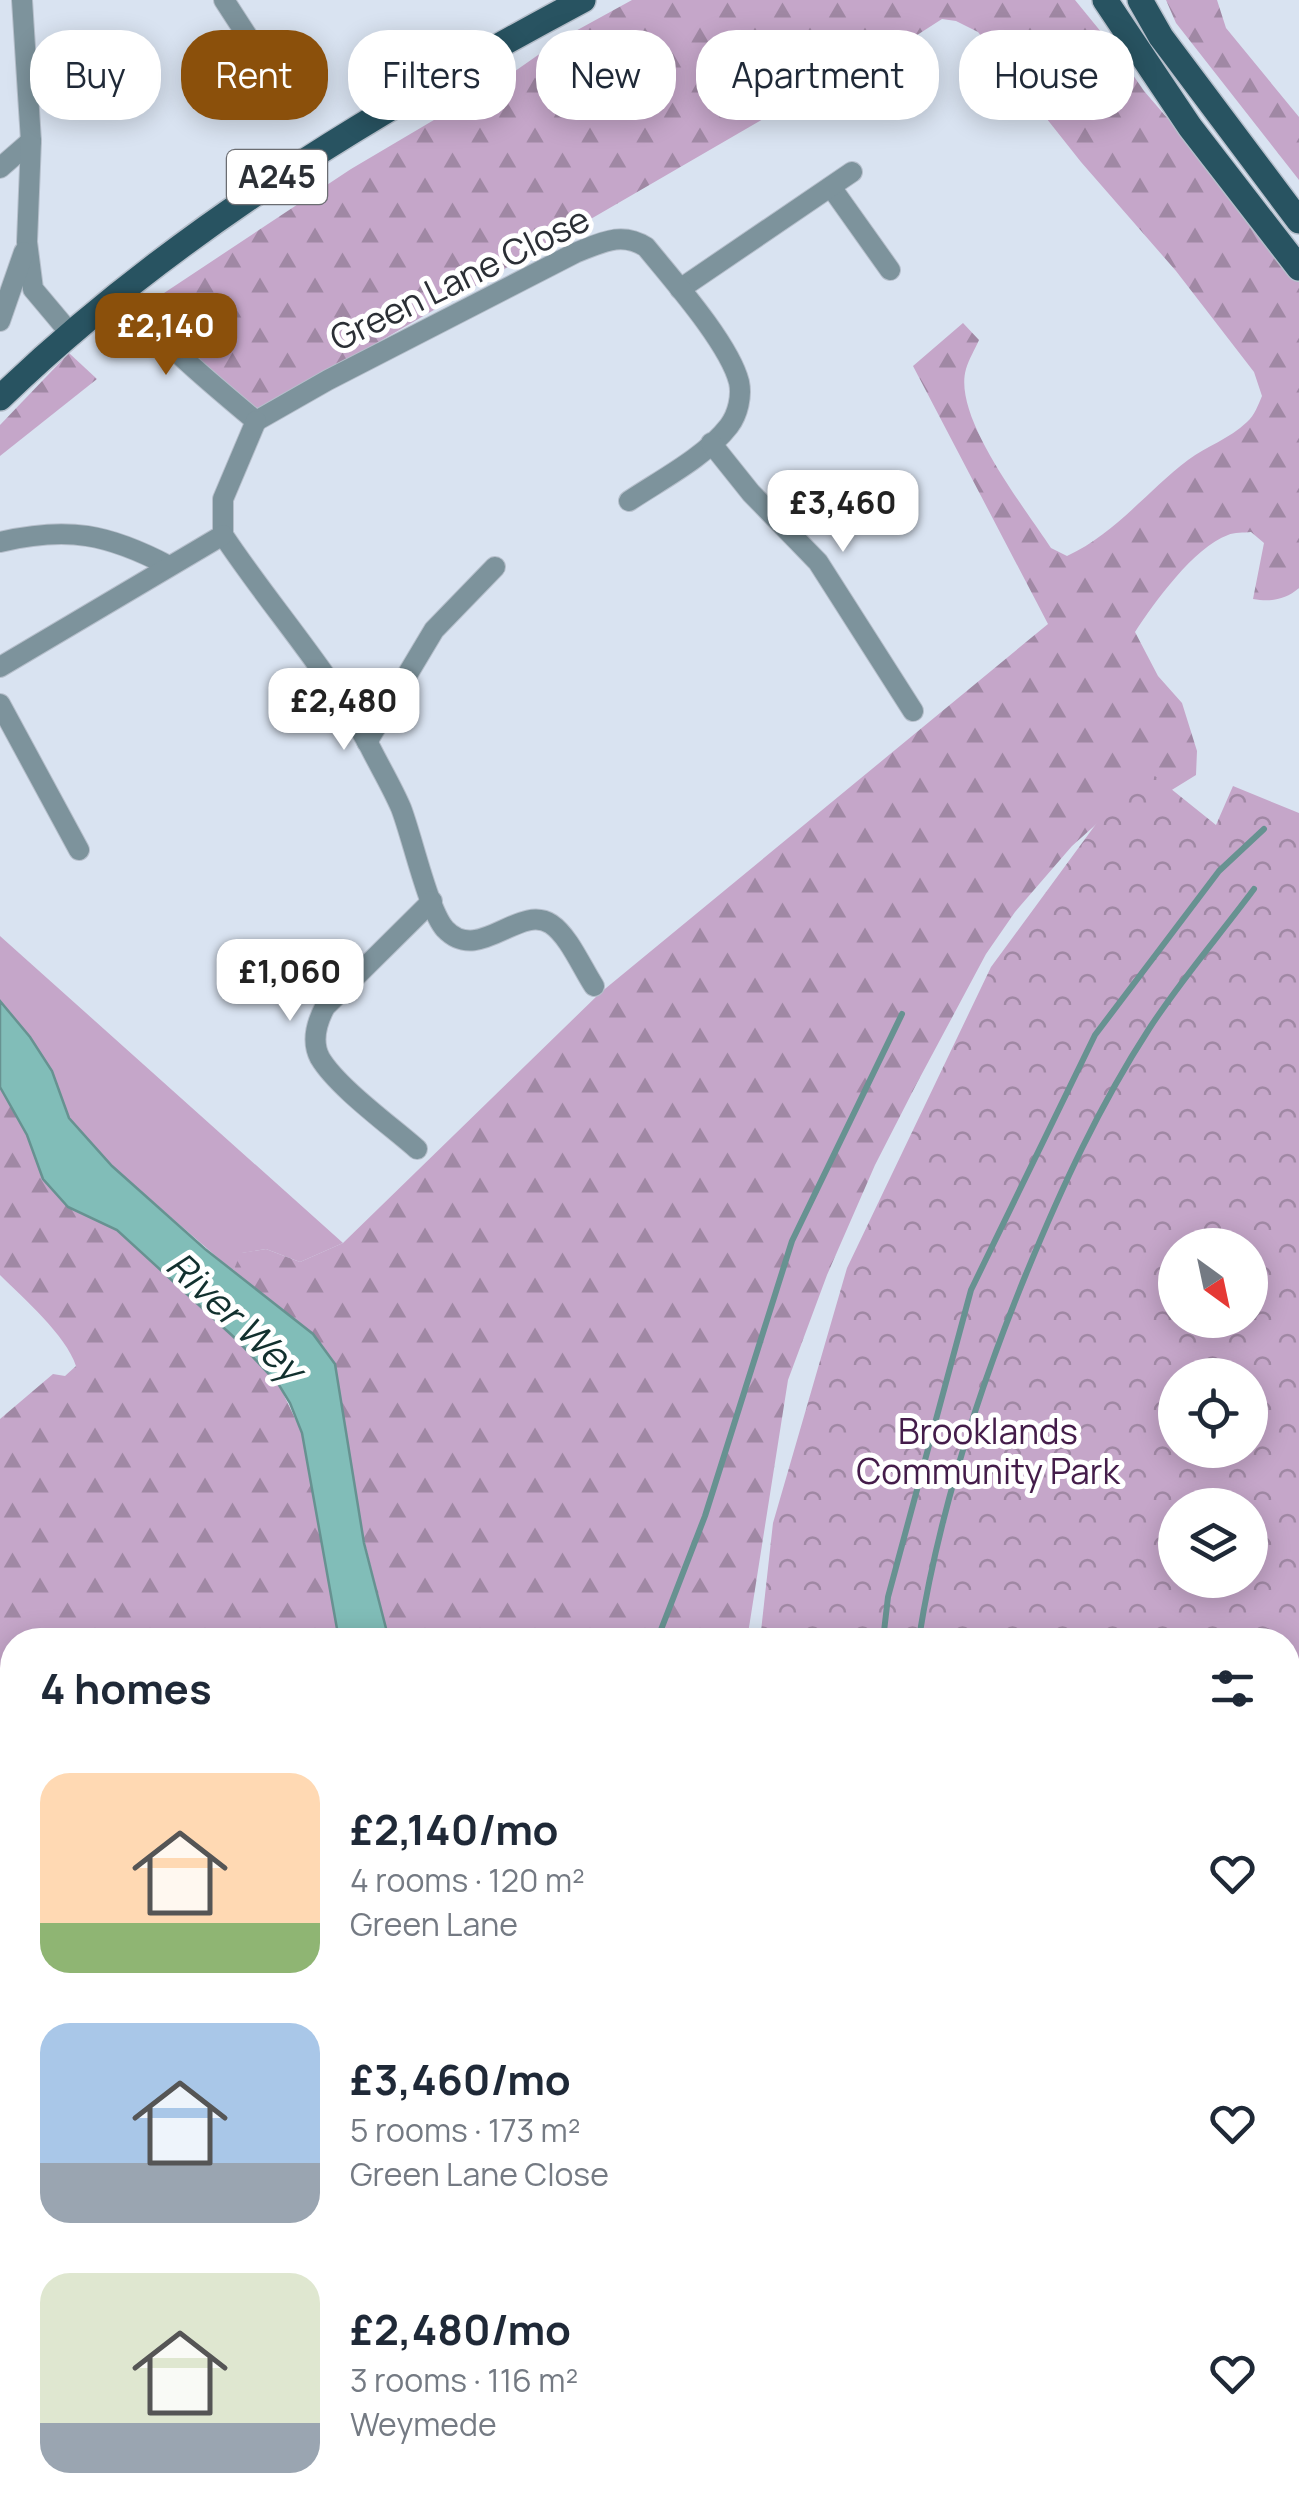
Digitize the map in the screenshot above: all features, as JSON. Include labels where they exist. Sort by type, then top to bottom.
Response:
[{"type":"main road","name":"A245","points":[[0,398],[70,333],[204,228],[411,95],[584,0]]},
{"type":"main road","points":[[1106,0],[1190,127],[1299,268]]},
{"type":"main road","points":[[1140,0],[1161,36],[1299,222]]},
{"type":"street","points":[[22,0],[31,141],[28,242],[32,289],[70,333]]},
{"type":"street","points":[[224,0],[244,30]]},
{"type":"street","points":[[0,168],[31,141]]},
{"type":"street","points":[[680,290],[852,172]]},
{"type":"street","points":[[831,187],[890,270]]},
{"type":"street","name":"Green Lane Close","points":[[256,421],[575,253],[614,238],[632,238],[646,247],[730,359],[740,383],[740,404],[730,425],[712,443],[629,501]]},
{"type":"street","points":[[0,321],[28,242]]},
{"type":"street","points":[[122,292],[184,362],[256,421],[223,499],[223,535],[367,742],[400,808],[445,929],[465,941],[490,938],[522,923],[542,920],[556,927],[594,986]]},
{"type":"street","points":[[712,443],[751,493],[818,562],[912,712]]},
{"type":"street","points":[[0,542],[29,535],[94,535],[169,566]]},
{"type":"street","points":[[0,667],[223,535]]},
{"type":"street","points":[[367,742],[434,630],[494,567]]},
{"type":"street","points":[[0,704],[80,850]]},
{"type":"street","points":[[418,1150],[340,1081],[319,1056],[315,1026],[334,997],[432,901]]},
{"type":"green space","points":[[632,0],[1075,0],[1099,30],[974,30],[942,19],[925,30],[696,30],[696,120],[761,120],[258,412],[157,323],[152,301],[351,169],[434,120],[516,120],[516,70],[536,56],[536,120],[676,120],[676,30],[577,30]]},
{"type":"green space","points":[[1166,0],[1217,0],[1226,28],[1299,117],[1299,180],[1176,23]]},
{"type":"green space","points":[[1134,77],[1299,281],[1299,588],[1277,599],[1253,599],[1264,543],[1251,532],[1230,534],[1189,563],[1135,632],[1158,676],[1182,703],[1197,751],[1196,775],[1162,796],[1121,802],[1072,846],[1015,912],[986,954],[917,1083],[875,1165],[827,1275],[788,1380],[749,1628],[386,1628],[313,1334],[233,1271],[241,1253],[266,1249],[300,1262],[343,1243],[600,993],[1048,624],[913,366],[963,323],[979,340],[966,369],[965,389],[980,436],[1051,548],[1067,556],[1116,524],[1188,460],[1240,428],[1252,416],[1262,396],[1254,372],[1176,271],[1048,120],[1134,120]]},
{"type":"green space","points":[[69,353],[97,379],[0,456],[0,425]]},
{"type":"green space","name":"Brooklands Community Park","points":[[1140,764],[1216,825],[1233,786],[1299,813],[1299,1628],[761,1628],[773,1523],[847,1268],[991,967]]},
{"type":"green space","points":[[0,936],[343,1243],[300,1262],[266,1249],[242,1253],[233,1271],[112,1166],[69,1118],[52,1071],[0,1001]]},
{"type":"green space","points":[[0,1087],[27,1135],[43,1179],[68,1207],[117,1230],[237,1340],[279,1385],[302,1433],[337,1628],[0,1628],[0,1419],[53,1374],[65,1376],[76,1366],[54,1330],[0,1275]]},
{"type":"water","name":"River Wey","points":[[0,1001],[52,1071],[69,1118],[112,1166],[205,1249],[313,1334],[335,1364],[364,1543],[386,1628],[337,1628],[302,1433],[279,1385],[237,1340],[117,1230],[68,1207],[43,1179],[27,1135],[0,1087]]},
{"type":"waterway","points":[[884,1628],[888,1597],[971,1290],[1095,1035],[1219,871],[1264,829]]},
{"type":"waterway","points":[[921,1628],[937,1544],[976,1407],[1053,1211],[1097,1118],[1149,1029],[1254,889]]},
{"type":"waterway","points":[[662,1628],[705,1516],[792,1241],[902,1014]]}]
